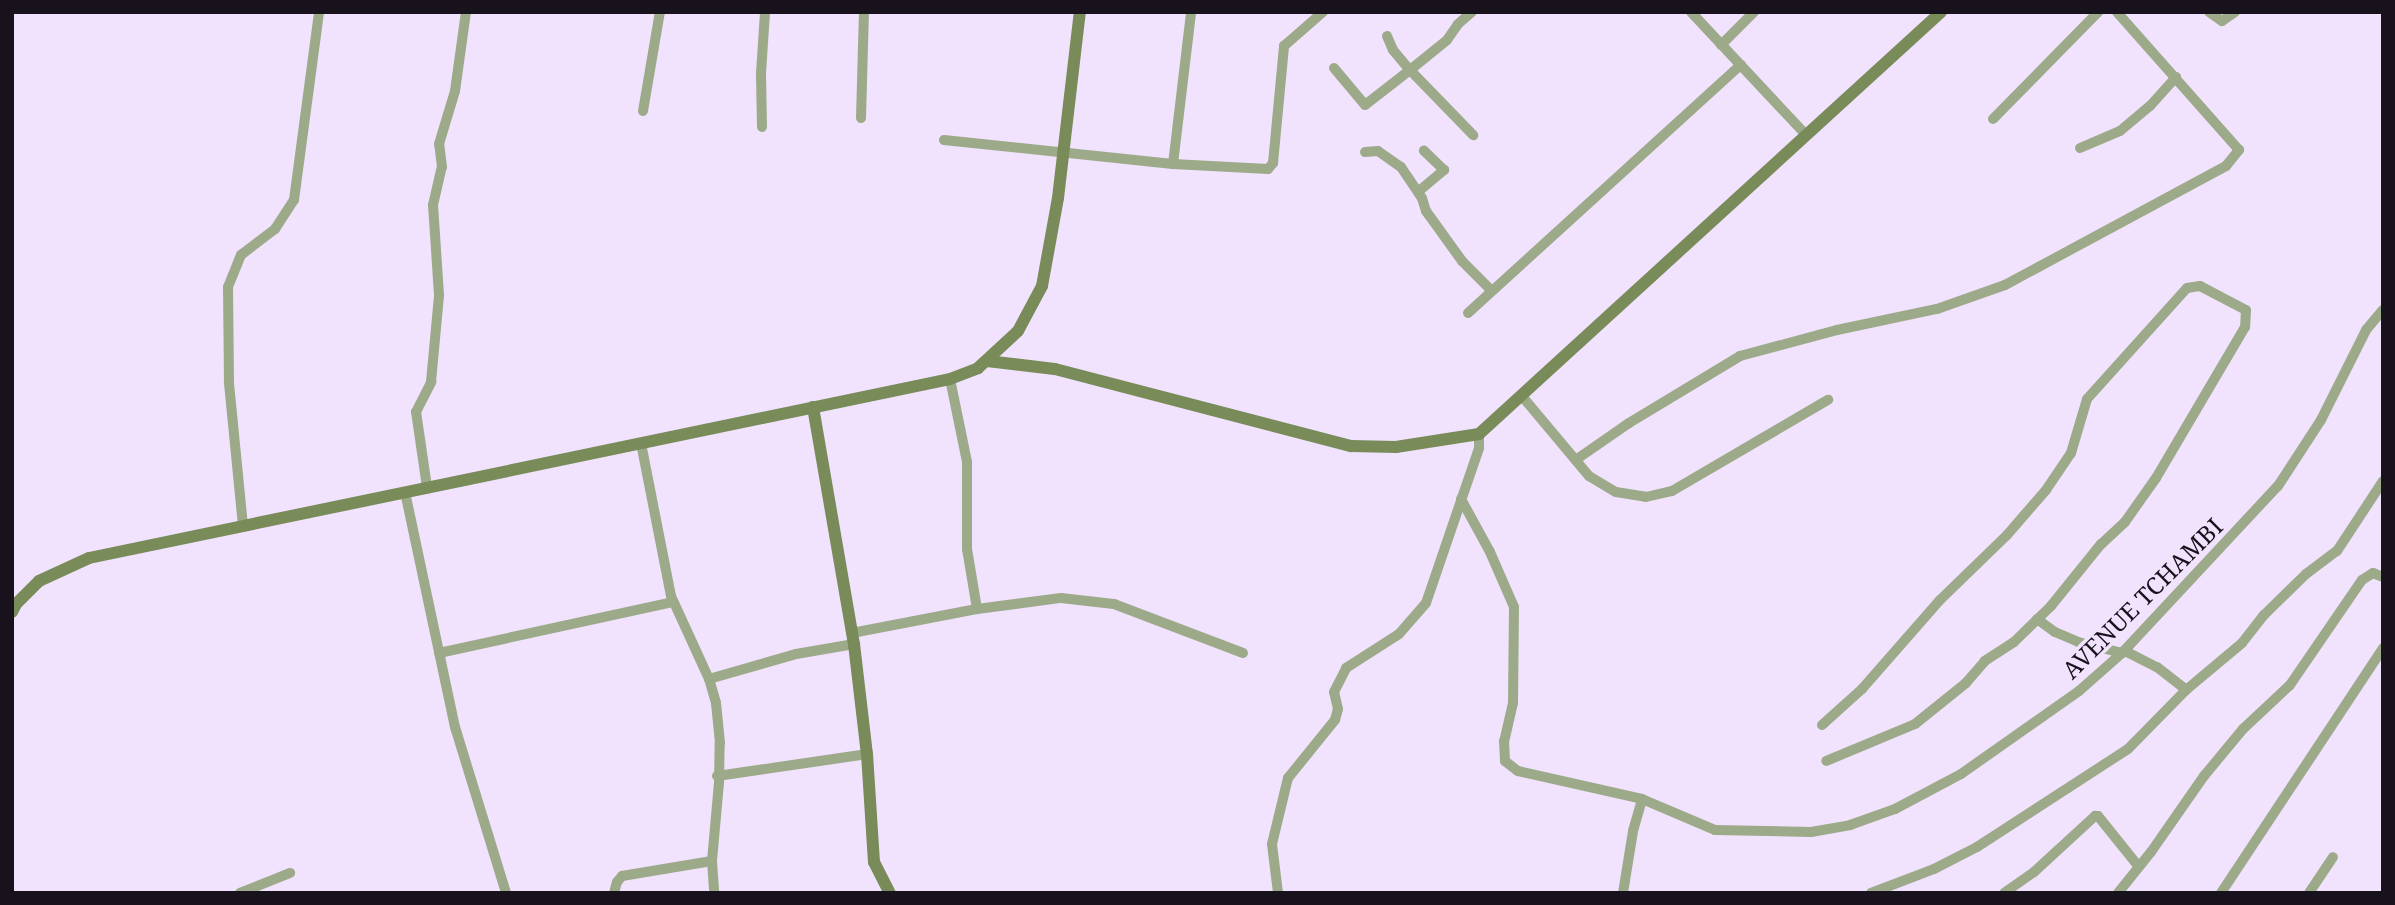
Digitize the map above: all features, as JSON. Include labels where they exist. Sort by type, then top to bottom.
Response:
[{"type":"street","points":[[243,526],[229,382],[228,287],[241,256],[254,242],[263,239],[275,229],[294,200],[319,12]]},
{"type":"street","points":[[427,488],[416,412],[431,382],[439,298],[433,205],[442,167],[439,144],[455,91],[466,12]]},
{"type":"street","points":[[643,111],[660,12]]},
{"type":"street","points":[[762,127],[761,73],[765,12]]},
{"type":"street","points":[[861,118],[864,12]]},
{"type":"street","points":[[12,612],[16,604],[39,581],[65,566],[89,558],[950,379],[978,369],[1018,331],[1042,286],[1063,152],[1080,12]]},
{"type":"street","points":[[1173,164],[1191,12]]},
{"type":"street","points":[[944,140],[1173,164],[1268,169],[1273,163],[1282,54],[1290,38],[1322,12]]},
{"type":"street","points":[[1334,68],[1365,105],[1447,40],[1458,24],[1472,12]]},
{"type":"street","points":[[1691,12],[1806,135]]},
{"type":"street","points":[[1721,45],[1754,12]]},
{"type":"street","points":[[987,360],[1055,369],[1351,446],[1396,447],[1479,433],[1941,12]]},
{"type":"street","points":[[1993,119],[2098,12]]},
{"type":"street","points":[[1577,459],[1629,423],[1740,356],[1837,330],[1937,309],[2005,285],[2226,166],[2238,155],[2239,150],[2117,12]]},
{"type":"street","points":[[2209,12],[2222,22],[2235,12]]},
{"type":"street","points":[[1387,36],[1393,50],[1410,70],[1473,135]]},
{"type":"street","points":[[1468,313],[1741,65]]},
{"type":"street","points":[[2080,148],[2120,131],[2150,106],[2176,77]]},
{"type":"street","points":[[1366,152],[1378,150],[1401,167],[1419,191],[1426,211],[1462,261],[1492,291]]},
{"type":"street","points":[[1419,191],[1444,170],[1424,152]]},
{"type":"street","points":[[1822,724],[1862,689],[1940,600],[2007,535],[2046,491],[2071,453],[2087,399],[2187,288],[2200,286],[2246,310],[2245,327],[2144,497],[2037,619],[2014,642],[1985,661],[1966,683],[1915,724],[1826,761]]},
{"type":"street","name":"AVENUE TCHAMBI","points":[[1461,499],[1490,552],[1514,607],[1513,703],[1504,741],[1505,761],[1518,771],[1642,799],[1715,830],[1811,832],[1855,824],[1895,809],[1961,774],[2069,699],[2124,652],[2278,486],[2321,420],[2366,330],[2383,310]]},
{"type":"street","points":[[950,379],[967,462],[967,549],[977,608]]},
{"type":"street","points":[[1521,395],[1589,476],[1616,492],[1646,496],[1672,491],[1828,400]]},
{"type":"street","points":[[813,407],[853,639],[867,754],[874,862],[890,893]]},
{"type":"street","points":[[1278,893],[1272,844],[1288,778],[1335,720],[1338,709],[1334,692],[1346,668],[1399,634],[1423,607],[1479,448],[1479,433]]},
{"type":"street","points":[[641,443],[671,596],[709,679],[716,703],[720,743],[712,861],[714,893]]},
{"type":"street","points":[[1871,893],[1934,869],[1977,847],[2127,749],[2186,690],[2242,643],[2264,615],[2306,574],[2341,547],[2383,481]]},
{"type":"street","points":[[405,492],[455,727],[506,893]]},
{"type":"street","points":[[2118,893],[2212,766],[2243,729],[2290,685],[2362,580],[2373,573],[2383,577]]},
{"type":"street","points":[[709,679],[977,608],[1038,599],[1114,604],[1243,653]]},
{"type":"street","points":[[439,653],[672,602]]},
{"type":"street","points":[[2037,619],[2055,632],[2078,642],[2124,652],[2157,667],[2186,690]]},
{"type":"street","points":[[2221,893],[2383,648]]},
{"type":"street","points":[[717,776],[867,754]]},
{"type":"street","points":[[1623,893],[1633,831],[1642,799]]},
{"type":"street","points":[[2004,893],[2034,872],[2095,816],[2098,816],[2139,867]]},
{"type":"street","points":[[2309,893],[2333,856]]},
{"type":"street","points":[[614,893],[622,876],[712,861]]},
{"type":"street","points":[[240,893],[290,873]]}]
